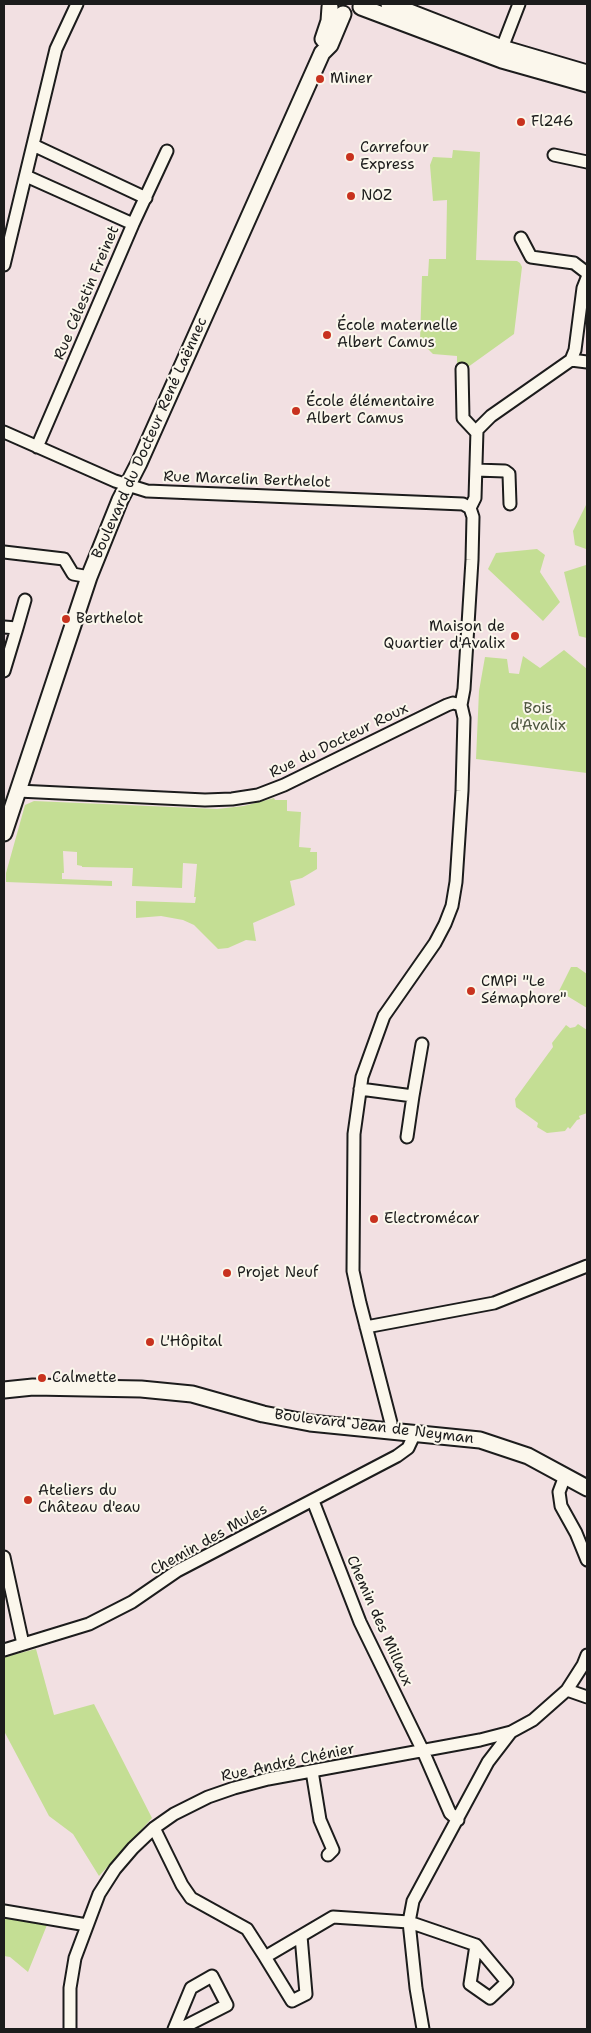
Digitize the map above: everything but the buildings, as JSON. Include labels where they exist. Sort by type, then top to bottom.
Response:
[{"type":"street","points":[[4,265],[56,49],[77,4]]},
{"type":"street","points":[[389,4],[502,48],[587,73]]},
{"type":"street","points":[[502,48],[519,4]]},
{"type":"street","points":[[333,8],[356,11],[362,6],[502,60],[587,84]]},
{"type":"street","name":"Boulevard du Docteur René Laënnec","points":[[4,833],[89,577],[127,486],[322,52],[330,45],[333,8]]},
{"type":"street","points":[[34,145],[146,198]]},
{"type":"street","name":"Rue Célestin Freinet","points":[[37,447],[167,151]]},
{"type":"street","points":[[554,155],[587,162]]},
{"type":"street","points":[[26,176],[134,224]]},
{"type":"street","points":[[521,238],[531,257],[574,263],[587,273]]},
{"type":"street","points":[[390,1431],[391,1423],[353,1271],[354,1134],[362,1077],[384,1016],[435,943],[452,906],[456,882],[462,791],[464,718],[461,705],[464,688],[473,542],[473,517],[470,508],[475,498],[477,433],[482,423],[491,416],[571,360],[575,350],[583,288],[587,278]]},
{"type":"street","points":[[571,360],[587,362]]},
{"type":"street","points":[[462,369],[463,418],[477,433]]},
{"type":"street","name":"Rue Marcelin Berthelot","points":[[4,432],[127,486],[154,492],[454,504],[467,505],[470,508]]},
{"type":"street","points":[[476,470],[505,471],[509,474],[510,504]]},
{"type":"street","points":[[4,552],[64,559],[73,574],[89,577]]},
{"type":"street","points":[[4,670],[25,600]]},
{"type":"street","points":[[4,627],[17,628]]},
{"type":"street","name":"Rue du Docteur Roux","points":[[18,791],[205,800],[232,799],[258,794],[284,786],[447,705],[453,703],[461,705]]},
{"type":"street","points":[[407,1137],[422,1044]]},
{"type":"street","points":[[360,1089],[413,1096]]},
{"type":"street","points":[[366,1327],[494,1303],[587,1266]]},
{"type":"street","name":"Boulevard Jean de Neyman","points":[[4,1390],[33,1387],[141,1389],[192,1394],[263,1414],[310,1423],[480,1440],[528,1456],[587,1488]]},
{"type":"street","name":"Chemin des Mules","points":[[4,1650],[89,1624],[132,1602],[177,1571],[397,1456],[408,1448],[415,1433]]},
{"type":"street","points":[[564,1476],[559,1492],[561,1506],[576,1533],[587,1560]]},
{"type":"street","name":"Chemin des Millaux","points":[[313,1501],[360,1622],[423,1751],[450,1813],[458,1820]]},
{"type":"street","points":[[4,1557],[23,1644]]},
{"type":"street","points":[[423,2029],[416,1988],[409,1922],[413,1902],[488,1762],[511,1732],[533,1720],[567,1690],[587,1655]]},
{"type":"street","points":[[567,1690],[587,1697]]},
{"type":"street","name":"Rue André Chénier","points":[[70,2029],[70,1988],[75,1958],[99,1894],[114,1869],[154,1828],[174,1814],[208,1797],[242,1786],[480,1740],[511,1732]]},
{"type":"street","points":[[480,1740],[485,1745],[488,1762]]},
{"type":"street","points":[[312,1771],[320,1820],[333,1850],[328,1854]]},
{"type":"street","points":[[154,1828],[182,1885],[191,1898],[247,1928],[292,2001],[306,1994],[301,1936]]},
{"type":"street","points":[[4,1911],[87,1925]]},
{"type":"street","points":[[265,1957],[333,1917],[409,1922],[476,1945]]},
{"type":"street","points":[[174,2029],[191,1988],[212,1976],[227,2005],[180,2029]]},
{"type":"green space","points":[[453,150],[480,152],[476,260],[517,261],[522,267],[514,334],[468,367],[457,366],[457,356],[433,354],[420,341],[422,276],[428,276],[429,259],[446,259],[447,200],[433,201],[430,165],[433,157],[452,158]]},
{"type":"green space","points":[[587,503],[586,549],[575,545],[573,531]]},
{"type":"green space","points":[[537,549],[545,555],[540,572],[560,602],[543,621],[488,569],[496,553]]},
{"type":"green space","points":[[586,565],[587,638],[579,636],[564,572]]},
{"type":"green space","name":"Bois d'Avalix","points":[[564,650],[587,669],[587,773],[476,759],[479,691],[485,657],[507,659],[509,673],[519,674],[523,656],[540,668]]},
{"type":"green space","points":[[274,798],[275,800],[287,800],[287,811],[301,812],[299,847],[311,848],[310,852],[317,852],[317,869],[302,878],[290,881],[295,905],[253,923],[256,941],[246,940],[228,948],[218,949],[194,925],[183,920],[161,916],[136,918],[136,901],[195,903],[197,864],[183,863],[182,888],[132,886],[133,868],[82,867],[77,865],[77,852],[63,851],[64,873],[62,873],[62,879],[112,881],[112,886],[6,882],[6,873],[25,805],[34,801],[217,809],[244,806]]},
{"type":"green space","points":[[571,967],[577,967],[587,974],[587,1008],[559,991]]},
{"type":"green space","points":[[578,1024],[587,1030],[587,1113],[579,1116],[580,1119],[570,1129],[568,1127],[565,1131],[547,1133],[537,1127],[538,1123],[516,1107],[515,1099],[553,1047],[552,1043],[566,1025],[570,1028]]},
{"type":"green space","points":[[36,1649],[54,1715],[94,1704],[152,1818],[99,1876],[73,1834],[49,1816],[4,1731],[4,1657]]},
{"type":"green space","points":[[4,1918],[47,1925],[28,1972],[10,1957],[4,1956]]},
{"type":"place","name":"Miner","points":[[320,79]]},
{"type":"place","name":"Fl246","points":[[521,122]]},
{"type":"place","name":"Carrefour Express","points":[[350,157]]},
{"type":"place","name":"NOZ","points":[[351,196]]},
{"type":"place","name":"École maternelle Albert Camus","points":[[327,335]]},
{"type":"place","name":"École élémentaire Albert Camus","points":[[296,411]]},
{"type":"place","name":"Berthelot","points":[[66,619]]},
{"type":"place","name":"Maison de Quartier d'Avalix","points":[[515,636]]},
{"type":"place","name":"CMPi \"Le Sémaphore\"","points":[[471,991]]},
{"type":"place","name":"Electromécar","points":[[374,1219]]},
{"type":"place","name":"Projet Neuf","points":[[227,1273]]},
{"type":"place","name":"L'Hôpital","points":[[150,1342]]},
{"type":"place","name":"Calmette","points":[[42,1378]]},
{"type":"place","name":"Ateliers du Château d'eau","points":[[28,1500]]}]
